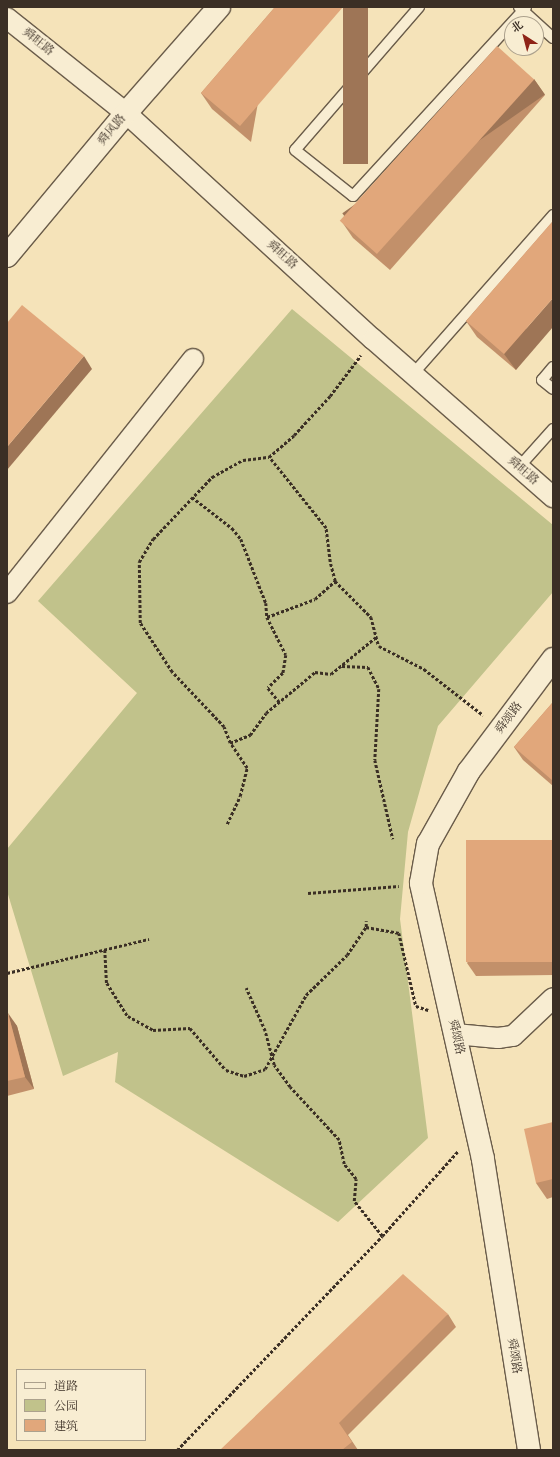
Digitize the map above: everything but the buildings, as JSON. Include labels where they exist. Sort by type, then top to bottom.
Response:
[{"type":"street","name":"舜风路","points":[[7,256],[126,113],[219,7]]},
{"type":"street","name":"舜旺路","points":[[7,18],[126,113],[373,339],[553,497]]},
{"type":"street","points":[[7,593],[193,359]]},
{"type":"street","name":"舜颂路","points":[[529,1450],[477,1130],[421,883],[428,844],[469,771],[553,660]]},
{"type":"street","points":[[453,1025],[498,1038],[513,1036],[553,998]]},
{"type":"lane","points":[[419,7],[295,150],[353,196],[522,8],[553,38]]},
{"type":"lane","points":[[413,374],[553,214]]},
{"type":"lane","points":[[553,367],[542,380],[553,389]]},
{"type":"lane","points":[[519,467],[553,429]]},
{"type":"path","points":[[227,824],[240,796],[247,768],[230,743],[224,727],[172,672],[140,623],[140,562],[153,539],[212,477],[243,460],[269,457],[294,435],[330,396],[373,339]]},
{"type":"path","points":[[269,457],[326,528],[330,562],[335,581],[371,617],[379,646],[424,669],[501,728]]},
{"type":"path","points":[[192,497],[232,528],[241,539],[266,603],[267,617],[286,655],[283,673],[268,688],[280,703]]},
{"type":"path","points":[[267,617],[315,599],[335,581]]},
{"type":"path","points":[[230,743],[250,735],[266,713],[280,703],[315,672],[331,674],[376,637]]},
{"type":"path","points":[[342,666],[368,667],[379,689],[375,760],[393,839]]},
{"type":"path","points":[[308,893],[421,883]]},
{"type":"path","points":[[105,950],[107,983],[128,1016],[153,1030],[190,1028],[226,1070],[244,1076],[265,1069],[306,995],[347,955],[366,927],[366,921]]},
{"type":"path","points":[[366,927],[399,934],[416,1006],[453,1025]]},
{"type":"path","points":[[7,974],[148,939]]},
{"type":"path","points":[[246,988],[265,1031],[274,1065],[290,1087],[339,1140],[344,1164],[356,1179],[354,1200],[382,1236]]},
{"type":"path","points":[[177,1450],[382,1236],[477,1130]]},
{"type":"green space","points":[[292,309],[553,525],[553,592],[438,726],[408,832],[400,919],[428,1138],[338,1222],[115,1082],[118,1052],[63,1076],[7,891],[7,849],[137,693],[38,601]]}]
